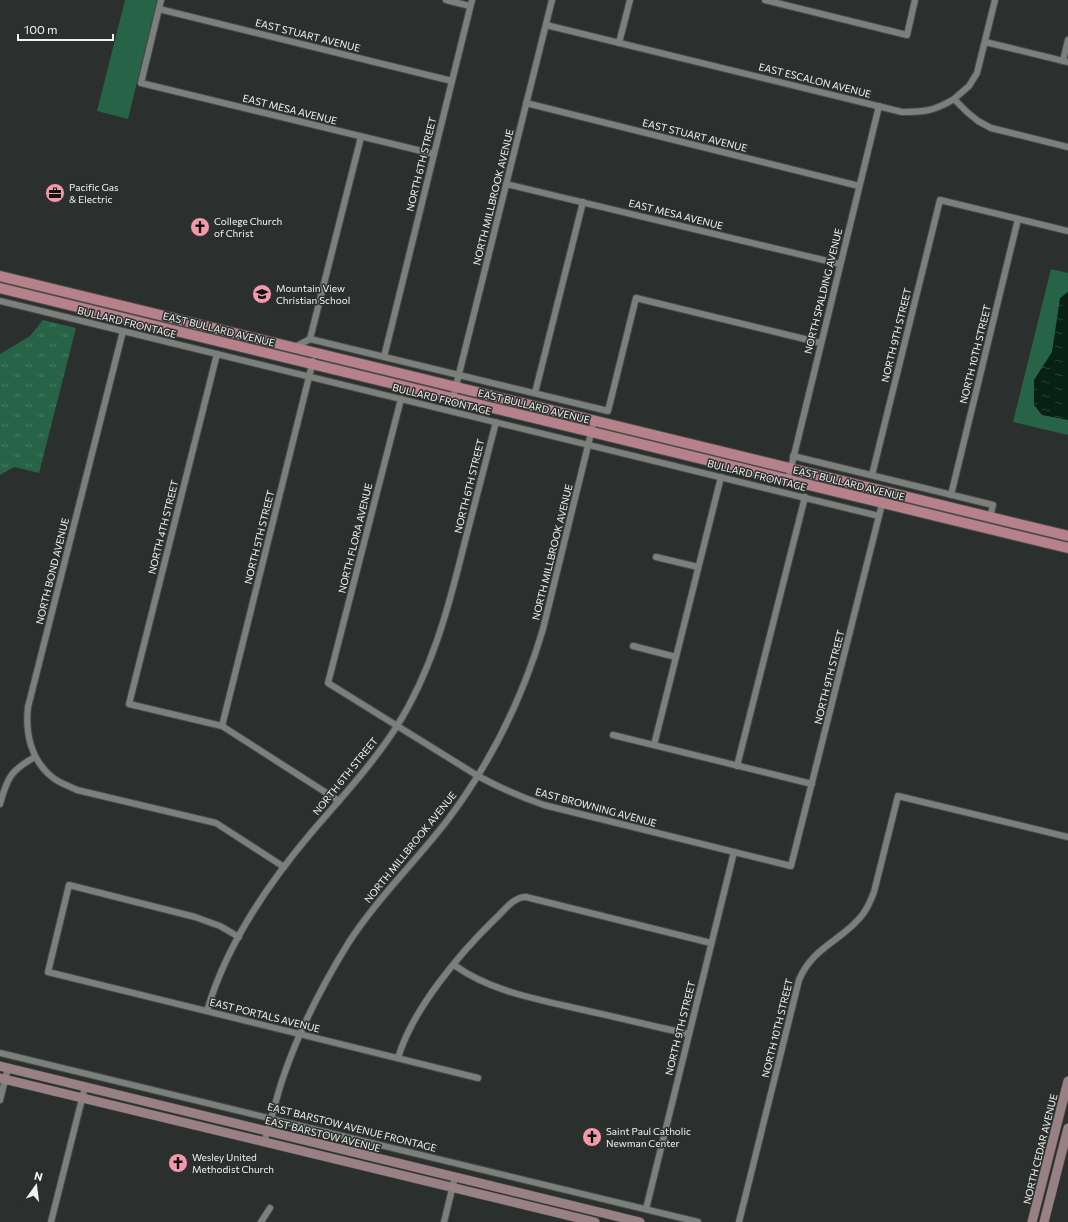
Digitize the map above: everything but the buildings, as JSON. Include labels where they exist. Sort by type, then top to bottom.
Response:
[{"type":"main road","name":"EAST BULLARD AVENUE","points":[[0,276],[1068,536]]},
{"type":"main road","name":"EAST BULLARD AVENUE","points":[[0,288],[1068,548]]},
{"type":"main road","points":[[100,312],[126,313],[160,321],[168,317]]},
{"type":"main road","name":"EAST BARSTOW AVENUE","points":[[4,1067],[640,1222]]},
{"type":"main road","name":"EAST BARSTOW AVENUE","points":[[3,1078],[595,1222]]},
{"type":"main road","name":"NORTH CEDAR AVENUE","points":[[1032,1222],[1068,1081]]},
{"type":"main road","points":[[1044,1222],[1068,1128]]},
{"type":"street","points":[[159,9],[161,0]]},
{"type":"street","points":[[446,0],[471,3]]},
{"type":"street","name":"NORTH MILLBROOK AVENUE","points":[[453,398],[552,0]]},
{"type":"street","points":[[619,43],[630,0]]},
{"type":"street","points":[[765,0],[907,35],[916,0]]},
{"type":"street","points":[[996,0],[977,73],[968,86],[954,99],[978,121],[991,128],[1068,147]]},
{"type":"street","name":"NORTH 6TH STREET","points":[[384,357],[471,3]]},
{"type":"street","name":"EAST STUART AVENUE","points":[[159,9],[452,80]]},
{"type":"street","name":"EAST MESA AVENUE","points":[[159,9],[141,83],[434,154]]},
{"type":"street","name":"EAST ESCALON AVENUE","points":[[546,25],[902,112],[922,112],[939,108],[954,99]]},
{"type":"street","points":[[985,42],[1066,62],[1068,40]]},
{"type":"street","name":"EAST STUART AVENUE","points":[[526,103],[859,186]]},
{"type":"street","name":"NORTH SPALDING AVENUE","points":[[788,480],[879,106]]},
{"type":"street","points":[[310,339],[361,136]]},
{"type":"street","name":"EAST MESA AVENUE","points":[[506,184],[840,264]]},
{"type":"street","name":"NORTH 9TH STREET","points":[[872,475],[940,200],[1018,219]]},
{"type":"street","points":[[535,393],[583,202]]},
{"type":"street","points":[[1018,219],[1068,231]]},
{"type":"street","name":"NORTH 10TH STREET","points":[[951,495],[1018,219]]},
{"type":"street","points":[[294,348],[310,339],[608,411],[636,298],[821,343]]},
{"type":"street","name":"BULLARD FRONTAGE","points":[[0,301],[880,516]]},
{"type":"street","name":"NORTH BOND AVENUE","points":[[35,757],[27,732],[26,720],[28,707],[123,331]]},
{"type":"street","name":"NORTH 5TH STREET","points":[[222,726],[315,353]]},
{"type":"street","name":"NORTH 4TH STREET","points":[[217,354],[129,704],[222,726]]},
{"type":"street","name":"NORTH FLORA AVENUE","points":[[328,683],[401,399]]},
{"type":"street","name":"NORTH MILLBROOK AVENUE","points":[[264,1142],[283,1077],[299,1034],[323,986],[350,942],[376,905],[445,823],[478,776],[506,726],[521,694],[533,662],[543,628],[594,421]]},
{"type":"street","name":"NORTH 6TH STREET","points":[[207,1011],[224,966],[260,900],[310,834],[378,755],[410,704],[422,680],[447,611],[496,422]]},
{"type":"street","points":[[793,456],[993,505],[990,517]]},
{"type":"street","points":[[654,745],[721,477]]},
{"type":"street","name":"NORTH 9TH STREET","points":[[791,866],[886,492]]},
{"type":"street","points":[[737,766],[805,497]]},
{"type":"street","points":[[656,557],[698,567]]},
{"type":"street","points":[[633,646],[676,657]]},
{"type":"street","name":"EAST BROWNING AVENUE","points":[[328,683],[478,776],[502,789],[544,805],[791,866]]},
{"type":"street","points":[[222,726],[339,801]]},
{"type":"street","points":[[613,735],[812,784]]},
{"type":"street","points":[[0,804],[6,783],[11,774],[35,757],[52,778],[77,790],[216,823],[284,867]]},
{"type":"street","name":"NORTH 10TH STREET","points":[[739,1222],[803,970],[816,955],[854,924],[869,906],[874,892],[898,796],[1068,837]]},
{"type":"street","name":"NORTH 9TH STREET","points":[[646,1209],[734,852]]},
{"type":"street","name":"EAST PORTALS AVENUE","points":[[239,936],[220,926],[195,916],[69,885],[48,972],[478,1078]]},
{"type":"street","points":[[398,1058],[404,1041],[436,987],[486,928],[520,897],[526,897],[712,943]]},
{"type":"street","points":[[454,964],[473,978],[496,988],[689,1034]]},
{"type":"street","name":"EAST BARSTOW AVENUE FRONTAGE","points":[[0,1053],[698,1222]]},
{"type":"street","points":[[0,1100],[4,1067]]},
{"type":"street","points":[[51,1222],[85,1087]]},
{"type":"street","points":[[444,1222],[455,1177]]},
{"type":"street","points":[[261,1222],[270,1208]]},
{"type":"green space","points":[[125,0],[157,0],[128,119],[97,111]]},
{"type":"green space","points":[[1051,269],[1068,273],[1068,435],[1013,422]]},
{"type":"green space","points":[[43,320],[76,328],[39,473],[14,467],[0,475],[0,354],[30,336]]},
{"type":"water","points":[[1068,292],[1068,420],[1042,415],[1034,405],[1034,380],[1052,352],[1060,298]]},
{"type":"place","name":"Pacific Gas & Electric","points":[[55,193]]},
{"type":"place","name":"College Church of Christ","points":[[200,227]]},
{"type":"place","name":"Mountain View Christian School","points":[[262,294]]},
{"type":"place","name":"Saint Paul Catholic Newman Center","points":[[592,1137]]},
{"type":"place","name":"Wesley United Methodist Church","points":[[178,1163]]}]
